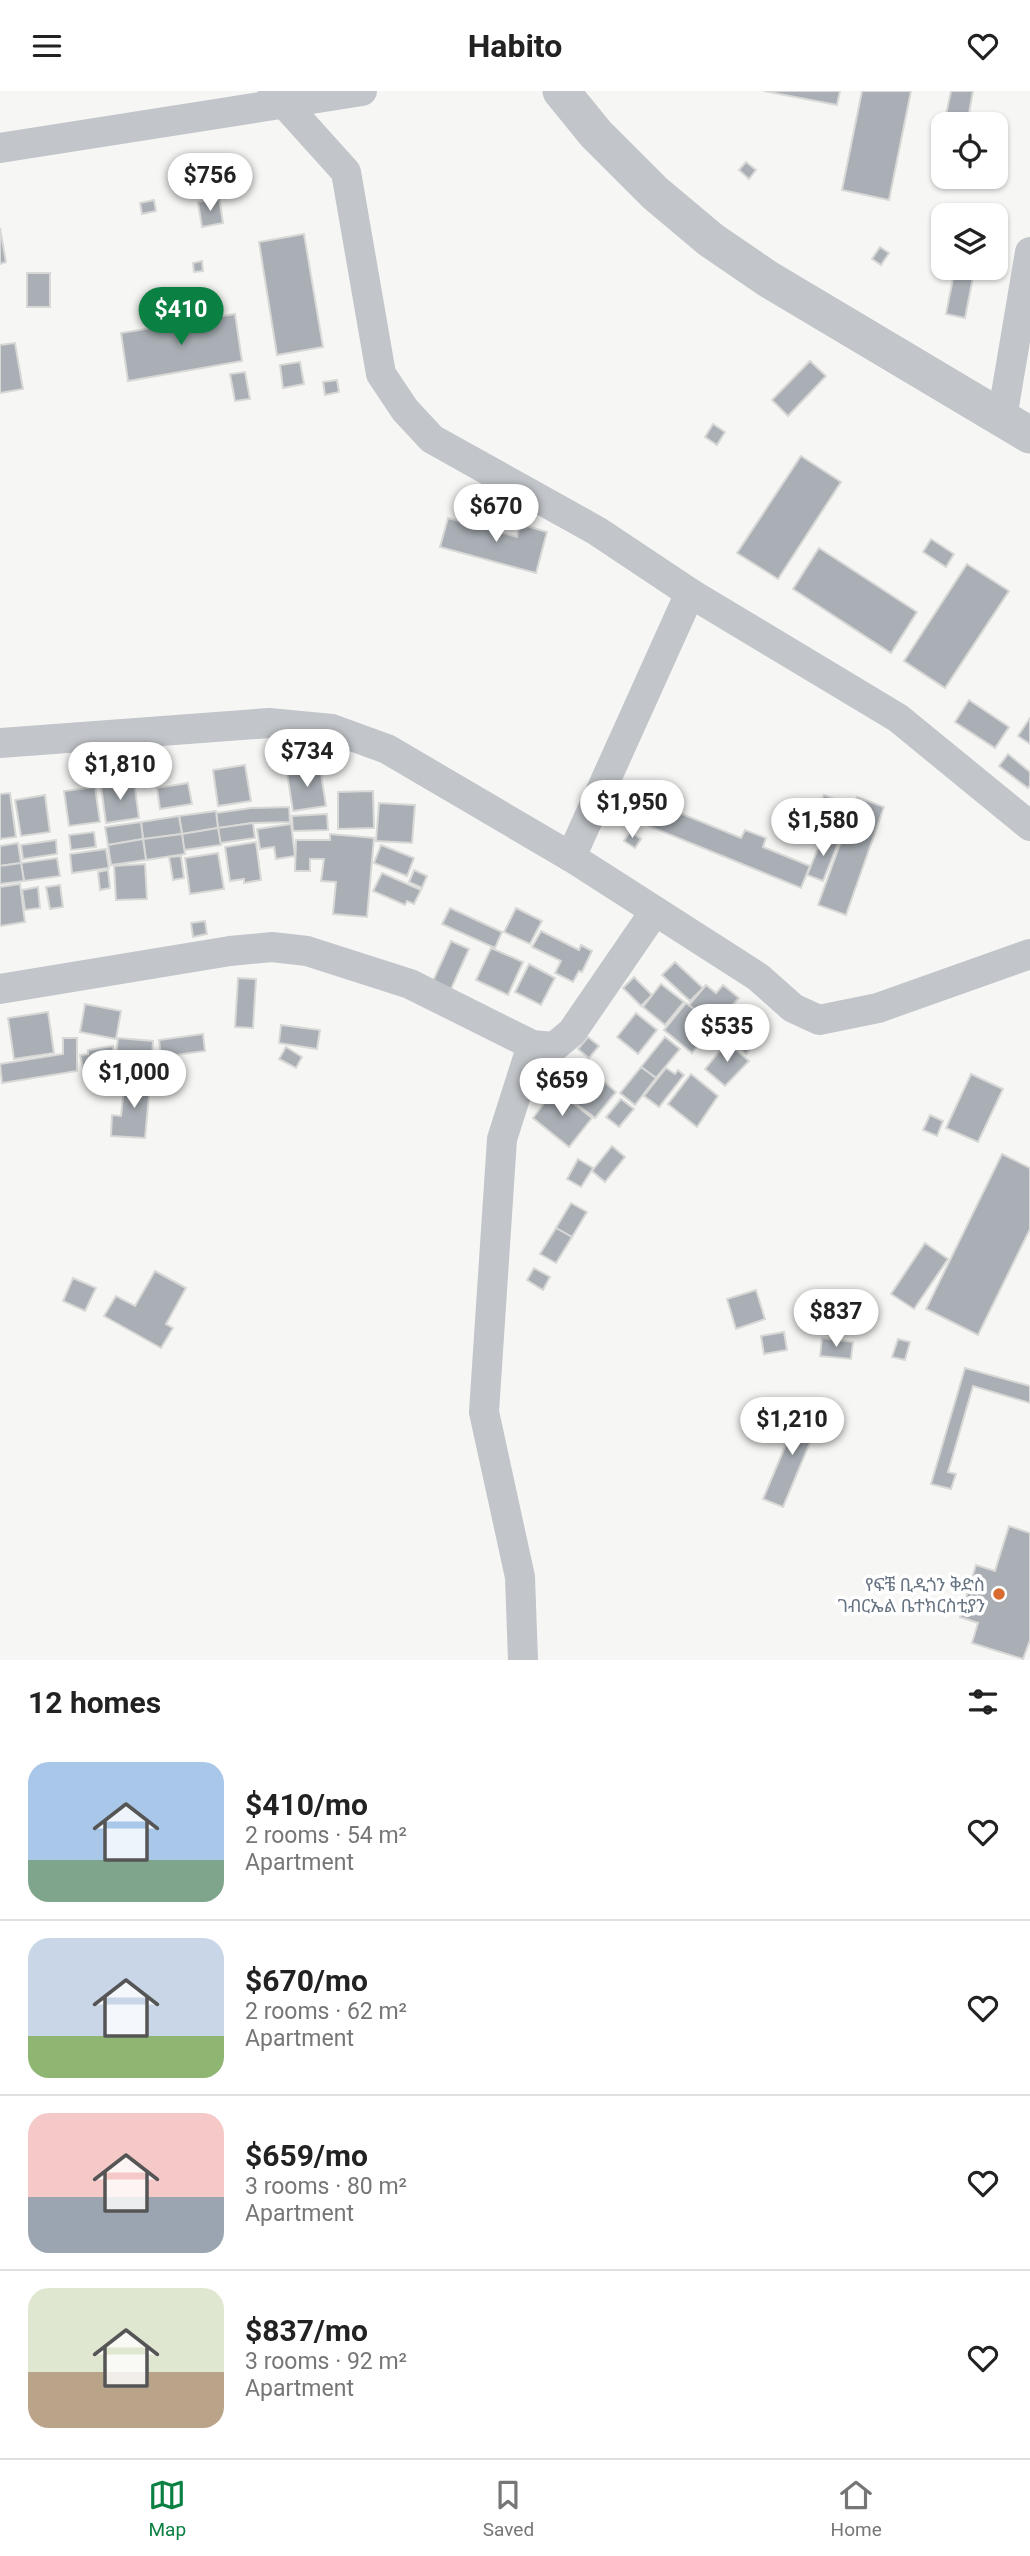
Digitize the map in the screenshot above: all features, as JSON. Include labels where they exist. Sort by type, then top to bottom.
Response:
[{"type":"street","points":[[0,148],[279,97],[362,91]]},
{"type":"street","points":[[561,91],[596,134],[655,193],[711,240],[768,279],[1016,426],[1030,252]]},
{"type":"street","points":[[279,97],[346,172],[381,374],[405,411],[432,439],[597,531],[690,593],[898,718],[1030,826]]},
{"type":"street","points":[[571,857],[690,593]]},
{"type":"street","points":[[0,743],[269,723],[332,729],[387,749],[571,857],[758,977],[793,1009],[819,1020],[878,1008],[1030,954]]},
{"type":"street","points":[[0,989],[230,951],[272,947],[307,950],[410,984],[532,1045],[554,1047],[572,1032],[655,911]]},
{"type":"street","points":[[523,1660],[520,1577],[484,1412],[502,1139],[532,1045]]},
{"type":"building","points":[[764,91],[840,91],[837,105]]},
{"type":"building","points":[[862,91],[911,91],[889,200],[842,190]]},
{"type":"building","points":[[951,91],[973,91],[969,112],[947,112]]},
{"type":"building","points":[[746,162],[756,170],[749,179],[739,170]]},
{"type":"building","points":[[219,198],[223,223],[202,227],[198,202]]},
{"type":"building","points":[[154,200],[156,211],[142,214],[140,203]]},
{"type":"building","points":[[0,228],[6,262],[0,264]]},
{"type":"building","points":[[304,234],[323,347],[277,355],[259,242]]},
{"type":"building","points":[[880,247],[889,253],[881,265],[872,259]]},
{"type":"building","points":[[202,261],[203,271],[194,272],[193,263]]},
{"type":"building","points":[[27,273],[50,273],[50,307],[27,307]]},
{"type":"building","points":[[953,280],[972,280],[965,318],[946,314]]},
{"type":"building","points":[[235,314],[242,361],[128,381],[121,333]]},
{"type":"building","points":[[15,343],[23,389],[0,393],[0,345]]},
{"type":"building","points":[[810,361],[826,376],[788,416],[772,400]]},
{"type":"building","points":[[300,362],[304,384],[283,388],[280,365]]},
{"type":"building","points":[[245,372],[250,399],[235,401],[230,374]]},
{"type":"building","points":[[337,380],[339,392],[325,395],[323,382]]},
{"type":"building","points":[[713,424],[725,432],[717,445],[705,437]]},
{"type":"building","points":[[801,456],[841,482],[778,579],[737,553]]},
{"type":"building","points":[[448,518],[517,537],[520,524],[547,532],[536,573],[440,547]]},
{"type":"building","points":[[931,539],[954,554],[946,567],[923,552]]},
{"type":"building","points":[[819,548],[917,612],[891,653],[793,589]]},
{"type":"building","points":[[967,564],[1009,591],[945,688],[904,661]]},
{"type":"building","points":[[969,700],[1009,727],[995,748],[955,722]]},
{"type":"building","points":[[1030,718],[1030,744],[1018,736]]},
{"type":"building","points":[[1008,754],[1030,772],[1028,788],[999,766]]},
{"type":"building","points":[[245,765],[251,801],[218,806],[213,770]]},
{"type":"building","points":[[320,768],[326,806],[293,811],[287,773]]},
{"type":"building","points":[[134,781],[139,818],[106,823],[101,786]]},
{"type":"building","points":[[188,783],[192,804],[160,809],[157,788]]},
{"type":"building","points":[[95,787],[100,822],[69,826],[64,791]]},
{"type":"building","points":[[373,791],[374,828],[338,829],[338,792]]},
{"type":"building","points":[[10,793],[16,837],[0,839],[0,794]]},
{"type":"building","points":[[45,795],[50,832],[21,836],[15,800]]},
{"type":"building","points":[[824,795],[837,800],[826,827],[813,822]]},
{"type":"building","points":[[857,797],[884,807],[846,915],[818,905]]},
{"type":"building","points":[[643,798],[741,838],[745,830],[766,838],[763,847],[810,866],[801,888],[634,820]]},
{"type":"building","points":[[379,803],[415,805],[412,843],[376,841]]},
{"type":"building","points":[[289,807],[290,822],[218,828],[216,813],[251,808]]},
{"type":"building","points":[[216,811],[218,828],[182,834],[179,816]]},
{"type":"building","points":[[327,814],[328,830],[293,831],[292,816]]},
{"type":"building","points":[[179,816],[182,834],[143,839],[141,822]]},
{"type":"building","points":[[141,822],[143,839],[108,845],[105,827]]},
{"type":"building","points":[[253,823],[255,838],[220,843],[218,828]]},
{"type":"building","points":[[291,824],[295,856],[276,859],[274,847],[260,849],[257,829]]},
{"type":"building","points":[[218,828],[221,845],[184,850],[182,834]]},
{"type":"building","points":[[94,832],[96,847],[71,850],[69,835]]},
{"type":"building","points":[[630,832],[641,839],[635,848],[624,841]]},
{"type":"building","points":[[182,834],[185,854],[146,860],[143,839]]},
{"type":"building","points":[[330,834],[374,838],[367,917],[333,914],[336,882],[321,881],[324,859],[310,859],[310,871],[295,871],[296,840],[330,840]]},
{"type":"building","points":[[824,834],[839,841],[823,881],[807,875]]},
{"type":"building","points":[[143,839],[146,860],[111,865],[108,845]]},
{"type":"building","points":[[56,840],[57,854],[23,859],[21,845]]},
{"type":"building","points":[[256,842],[261,880],[244,883],[244,879],[230,881],[225,847]]},
{"type":"building","points":[[18,843],[21,863],[0,866],[0,846]]},
{"type":"building","points":[[381,845],[414,858],[407,876],[374,863]]},
{"type":"building","points":[[106,849],[109,868],[72,873],[70,854]]},
{"type":"building","points":[[218,853],[224,889],[190,894],[185,858]]},
{"type":"building","points":[[181,856],[184,878],[173,880],[169,857]]},
{"type":"building","points":[[57,858],[60,876],[24,881],[21,863]]},
{"type":"building","points":[[21,863],[24,881],[0,884],[0,866]]},
{"type":"building","points":[[145,864],[147,899],[116,900],[114,866]]},
{"type":"building","points":[[108,870],[110,888],[100,890],[98,872]]},
{"type":"building","points":[[414,870],[427,876],[422,888],[409,882]]},
{"type":"building","points":[[382,873],[421,890],[414,904],[407,901],[405,905],[373,891]]},
{"type":"building","points":[[20,884],[25,922],[0,926],[0,887]]},
{"type":"building","points":[[60,885],[63,907],[50,909],[46,887]]},
{"type":"building","points":[[38,887],[40,908],[25,910],[22,890]]},
{"type":"building","points":[[450,908],[502,932],[495,948],[442,924]]},
{"type":"building","points":[[516,908],[542,921],[530,944],[504,932]]},
{"type":"building","points":[[205,921],[207,934],[193,937],[191,923]]},
{"type":"building","points":[[541,931],[579,950],[581,945],[592,951],[582,972],[579,971],[573,982],[555,973],[561,961],[532,947]]},
{"type":"building","points":[[451,941],[469,949],[451,989],[433,981]]},
{"type":"building","points":[[491,948],[523,962],[508,995],[476,980]]},
{"type":"building","points":[[675,962],[703,988],[690,1001],[662,975]]},
{"type":"building","points":[[529,964],[555,978],[541,1005],[515,992]]},
{"type":"building","points":[[634,977],[652,995],[641,1006],[623,988]]},
{"type":"building","points":[[238,978],[256,979],[253,1028],[235,1027]]},
{"type":"building","points":[[661,984],[684,1002],[665,1025],[643,1007]]},
{"type":"building","points":[[706,985],[716,993],[723,985],[739,998],[714,1025],[689,1005]]},
{"type":"building","points":[[686,1003],[714,1025],[692,1053],[664,1030]]},
{"type":"building","points":[[85,1004],[121,1011],[116,1039],[80,1032]]},
{"type":"building","points":[[48,1012],[54,1053],[14,1059],[8,1018]]},
{"type":"building","points":[[636,1013],[657,1030],[638,1054],[617,1037]]},
{"type":"building","points":[[740,1013],[767,1035],[760,1044],[757,1041],[746,1054],[722,1035]]},
{"type":"building","points":[[281,1025],[320,1030],[317,1049],[279,1043]]},
{"type":"building","points":[[203,1034],[205,1051],[161,1057],[159,1040]]},
{"type":"building","points":[[588,1037],[599,1046],[589,1058],[578,1049]]},
{"type":"building","points":[[665,1037],[680,1049],[656,1078],[641,1067]]},
{"type":"building","points":[[63,1038],[77,1038],[77,1071],[2,1083],[0,1064],[63,1054]]},
{"type":"building","points":[[118,1038],[153,1041],[152,1058],[116,1056]]},
{"type":"building","points":[[727,1042],[749,1061],[725,1086],[705,1069]]},
{"type":"building","points":[[113,1046],[116,1063],[83,1068],[80,1055],[88,1054],[88,1050]]},
{"type":"building","points":[[286,1047],[302,1057],[296,1068],[279,1059]]},
{"type":"building","points":[[641,1067],[656,1078],[635,1105],[620,1093]]},
{"type":"building","points":[[666,1068],[675,1074],[678,1070],[684,1075],[659,1107],[644,1096]]},
{"type":"building","points":[[136,1073],[151,1074],[145,1138],[111,1136],[112,1115],[121,1116],[124,1087],[135,1088]]},
{"type":"building","points":[[691,1074],[718,1096],[697,1127],[668,1104]]},
{"type":"building","points":[[971,1074],[1003,1089],[978,1142],[946,1128]]},
{"type":"building","points":[[601,1079],[616,1092],[595,1118],[570,1099],[584,1081],[594,1089]]},
{"type":"building","points":[[555,1089],[592,1118],[569,1147],[533,1118]]},
{"type":"building","points":[[621,1099],[634,1109],[619,1127],[606,1117]]},
{"type":"building","points":[[930,1115],[943,1121],[937,1136],[923,1130]]},
{"type":"building","points":[[612,1146],[625,1157],[605,1182],[592,1171]]},
{"type":"building","points":[[1002,1154],[1030,1168],[1030,1229],[978,1335],[926,1309]]},
{"type":"building","points":[[578,1159],[593,1168],[581,1187],[567,1179]]},
{"type":"building","points":[[571,1203],[587,1212],[572,1237],[556,1228]]},
{"type":"building","points":[[556,1228],[572,1237],[556,1263],[540,1254]]},
{"type":"building","points":[[925,1243],[948,1259],[914,1309],[891,1294]]},
{"type":"building","points":[[534,1268],[550,1277],[543,1290],[527,1280]]},
{"type":"building","points":[[155,1271],[186,1288],[166,1324],[173,1328],[161,1348],[104,1316],[116,1296],[135,1306]]},
{"type":"building","points":[[73,1278],[96,1288],[85,1311],[63,1301]]},
{"type":"building","points":[[756,1290],[765,1319],[736,1329],[727,1299]]},
{"type":"building","points":[[830,1299],[839,1303],[843,1312],[839,1321],[830,1325],[821,1321],[817,1312],[821,1303]]},
{"type":"building","points":[[784,1332],[787,1350],[764,1354],[761,1336]]},
{"type":"building","points":[[822,1338],[853,1342],[851,1359],[820,1356]]},
{"type":"building","points":[[898,1339],[910,1342],[905,1360],[892,1357]]},
{"type":"building","points":[[965,1368],[1030,1386],[1030,1403],[973,1386],[948,1472],[956,1474],[951,1489],[931,1484]]},
{"type":"building","points":[[802,1406],[822,1414],[783,1507],[763,1499]]},
{"type":"building","name":"የፍቼ ቢዲጎን ቅድስ ገብርኤል ቤተክርስቲያን","points":[[1009,1526],[1030,1533],[1030,1640],[1023,1659],[972,1643],[978,1623],[960,1617],[976,1565],[995,1571]]},
{"type":"place","name":"የፍቼ ቢዲጎን ቅድስ ገብርኤል ቤተክርስቲያን","points":[[999,1594]]}]
